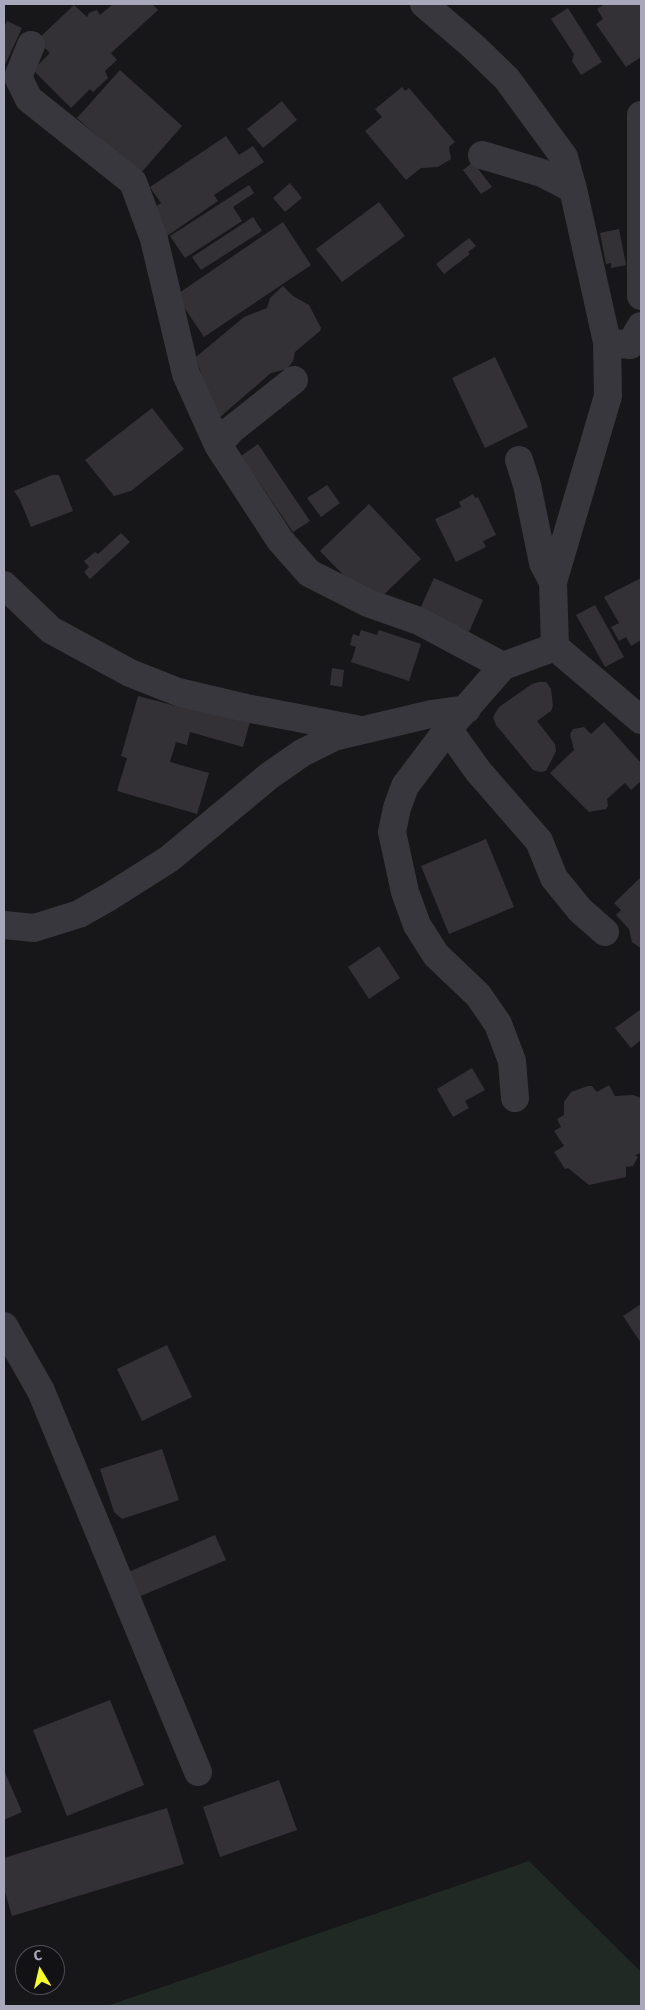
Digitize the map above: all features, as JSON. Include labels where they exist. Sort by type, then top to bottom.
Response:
[{"type":"street","points":[[424,4],[474,47],[507,79],[564,157],[573,189],[630,343],[608,396],[553,582],[555,647],[641,720]]},
{"type":"street","points":[[31,45],[18,77],[29,99],[133,182],[154,239],[186,374],[218,445],[280,540],[308,573],[368,603],[419,621],[503,666]]},
{"type":"street","points":[[641,115],[641,296]]},
{"type":"street","points":[[482,155],[542,173],[573,189]]},
{"type":"street","points":[[218,445],[231,430],[294,380]]},
{"type":"street","points":[[519,460],[527,485],[543,563],[553,582]]},
{"type":"street","points":[[4,585],[51,630],[130,673],[178,692],[297,719],[360,729]]},
{"type":"street","points":[[515,1098],[512,1062],[498,1024],[478,995],[436,955],[417,925],[405,892],[392,832],[397,808],[406,786],[448,729],[503,666],[555,647]]},
{"type":"street","points":[[4,925],[34,928],[79,914],[169,859],[243,796],[302,753],[334,737],[360,729],[467,709]]},
{"type":"street","points":[[448,729],[478,771],[539,841],[554,878],[580,910],[605,932]]},
{"type":"street","points":[[4,1326],[40,1391],[198,1772]]},
{"type":"shaded area","points":[[529,1861],[641,1972],[641,2006],[107,2006]]},
{"type":"building","points":[[113,4],[152,4],[158,10],[111,53],[117,60],[105,71],[108,78],[93,92],[90,89],[71,108],[33,70],[50,53],[37,40],[74,5],[87,17],[89,13],[97,10],[100,15]]},
{"type":"building","points":[[605,4],[641,4],[641,57],[626,67],[596,24],[603,19],[597,9]]},
{"type":"building","points":[[568,8],[602,62],[581,75],[572,61],[574,54],[551,19]]},
{"type":"building","points":[[7,21],[22,28],[4,67],[4,27]]},
{"type":"building","points":[[120,70],[182,126],[140,174],[77,118]]},
{"type":"building","points":[[402,87],[405,91],[409,88],[455,142],[449,147],[451,159],[438,167],[421,168],[406,180],[365,131],[382,117],[375,109]]},
{"type":"building","points":[[282,101],[297,120],[263,148],[247,129]]},
{"type":"building","points":[[226,136],[239,155],[253,146],[264,162],[214,195],[218,201],[167,236],[146,214],[161,203],[150,187]]},
{"type":"building","points":[[473,162],[492,187],[481,194],[463,170]]},
{"type":"building","points":[[290,183],[302,198],[285,212],[273,198]]},
{"type":"building","points":[[249,185],[254,193],[233,207],[242,221],[185,258],[170,236]]},
{"type":"building","points":[[379,202],[405,236],[342,282],[316,249]]},
{"type":"building","points":[[253,217],[262,231],[201,270],[192,257]]},
{"type":"building","points":[[283,222],[311,265],[204,337],[176,295]]},
{"type":"building","points":[[619,229],[626,265],[611,268],[611,263],[606,264],[600,233]]},
{"type":"building","points":[[469,238],[476,246],[468,252],[470,254],[444,274],[436,264]]},
{"type":"building","points":[[283,286],[293,296],[309,305],[321,328],[320,331],[295,352],[293,361],[287,369],[271,373],[220,417],[215,418],[196,357],[244,317],[267,308],[270,298]]},
{"type":"building","points":[[495,357],[528,427],[485,448],[452,378]]},
{"type":"building","points":[[152,408],[184,449],[131,491],[114,496],[85,460]]},
{"type":"building","points":[[258,444],[310,521],[293,532],[241,456]]},
{"type":"building","points":[[52,475],[59,475],[73,511],[31,527],[20,500],[14,491]]},
{"type":"building","points":[[327,485],[340,503],[321,517],[307,498]]},
{"type":"building","points":[[473,494],[475,498],[478,497],[496,535],[483,541],[486,547],[456,562],[435,519],[461,507],[459,502]]},
{"type":"building","points":[[369,504],[421,559],[376,602],[361,593],[320,551]]},
{"type":"building","points":[[121,533],[130,542],[90,579],[84,572],[89,567],[84,561],[95,552],[98,554]]},
{"type":"building","points":[[434,578],[483,600],[469,632],[420,609]]},
{"type":"building","points":[[641,578],[641,640],[631,646],[626,637],[619,641],[611,627],[619,623],[604,597]]},
{"type":"building","points":[[595,605],[624,657],[605,667],[576,615]]},
{"type":"building","points":[[361,630],[377,635],[379,630],[421,644],[409,681],[351,662],[356,647],[350,645],[353,634],[359,636]]},
{"type":"building","points":[[332,668],[344,670],[342,687],[330,685]]},
{"type":"building","points":[[546,682],[551,689],[553,706],[551,711],[537,721],[555,744],[556,751],[546,771],[540,772],[533,770],[496,725],[493,717],[499,707],[532,684]]},
{"type":"building","points":[[138,696],[176,706],[178,702],[250,722],[243,747],[190,732],[187,745],[176,742],[170,762],[209,773],[197,814],[117,791],[127,758],[121,756]]},
{"type":"building","points":[[604,722],[641,763],[641,781],[631,790],[625,783],[607,799],[608,806],[606,809],[589,812],[550,773],[574,750],[570,734],[573,729],[584,727],[591,734]]},
{"type":"building","points":[[486,839],[514,907],[449,934],[421,866]]},
{"type":"building","points":[[641,877],[641,947],[639,947],[632,942],[629,929],[616,915],[621,910],[614,903]]},
{"type":"building","points":[[379,946],[400,978],[369,999],[348,967]]},
{"type":"building","points":[[641,1009],[641,1040],[631,1048],[615,1028]]},
{"type":"building","points":[[472,1068],[485,1090],[465,1101],[469,1108],[453,1117],[437,1089]]},
{"type":"building","points":[[609,1085],[615,1096],[633,1095],[641,1098],[641,1153],[635,1155],[638,1157],[633,1166],[626,1167],[626,1177],[589,1185],[568,1168],[565,1169],[554,1152],[564,1146],[554,1131],[561,1127],[557,1119],[564,1115],[564,1102],[571,1092],[592,1086],[597,1092]]},
{"type":"building","points":[[641,1304],[641,1343],[623,1316]]},
{"type":"building","points":[[167,1345],[192,1397],[142,1421],[117,1369]]},
{"type":"building","points":[[162,1449],[179,1500],[122,1519],[114,1512],[100,1469]]},
{"type":"building","points":[[215,1535],[226,1560],[136,1598],[126,1573]]},
{"type":"building","points":[[110,1700],[144,1785],[67,1816],[33,1730]]},
{"type":"building","points":[[4,1770],[22,1812],[4,1820]]},
{"type":"building","points":[[279,1780],[297,1830],[220,1857],[203,1807]]},
{"type":"building","points":[[167,1808],[184,1864],[12,1916],[4,1889],[4,1858]]}]
